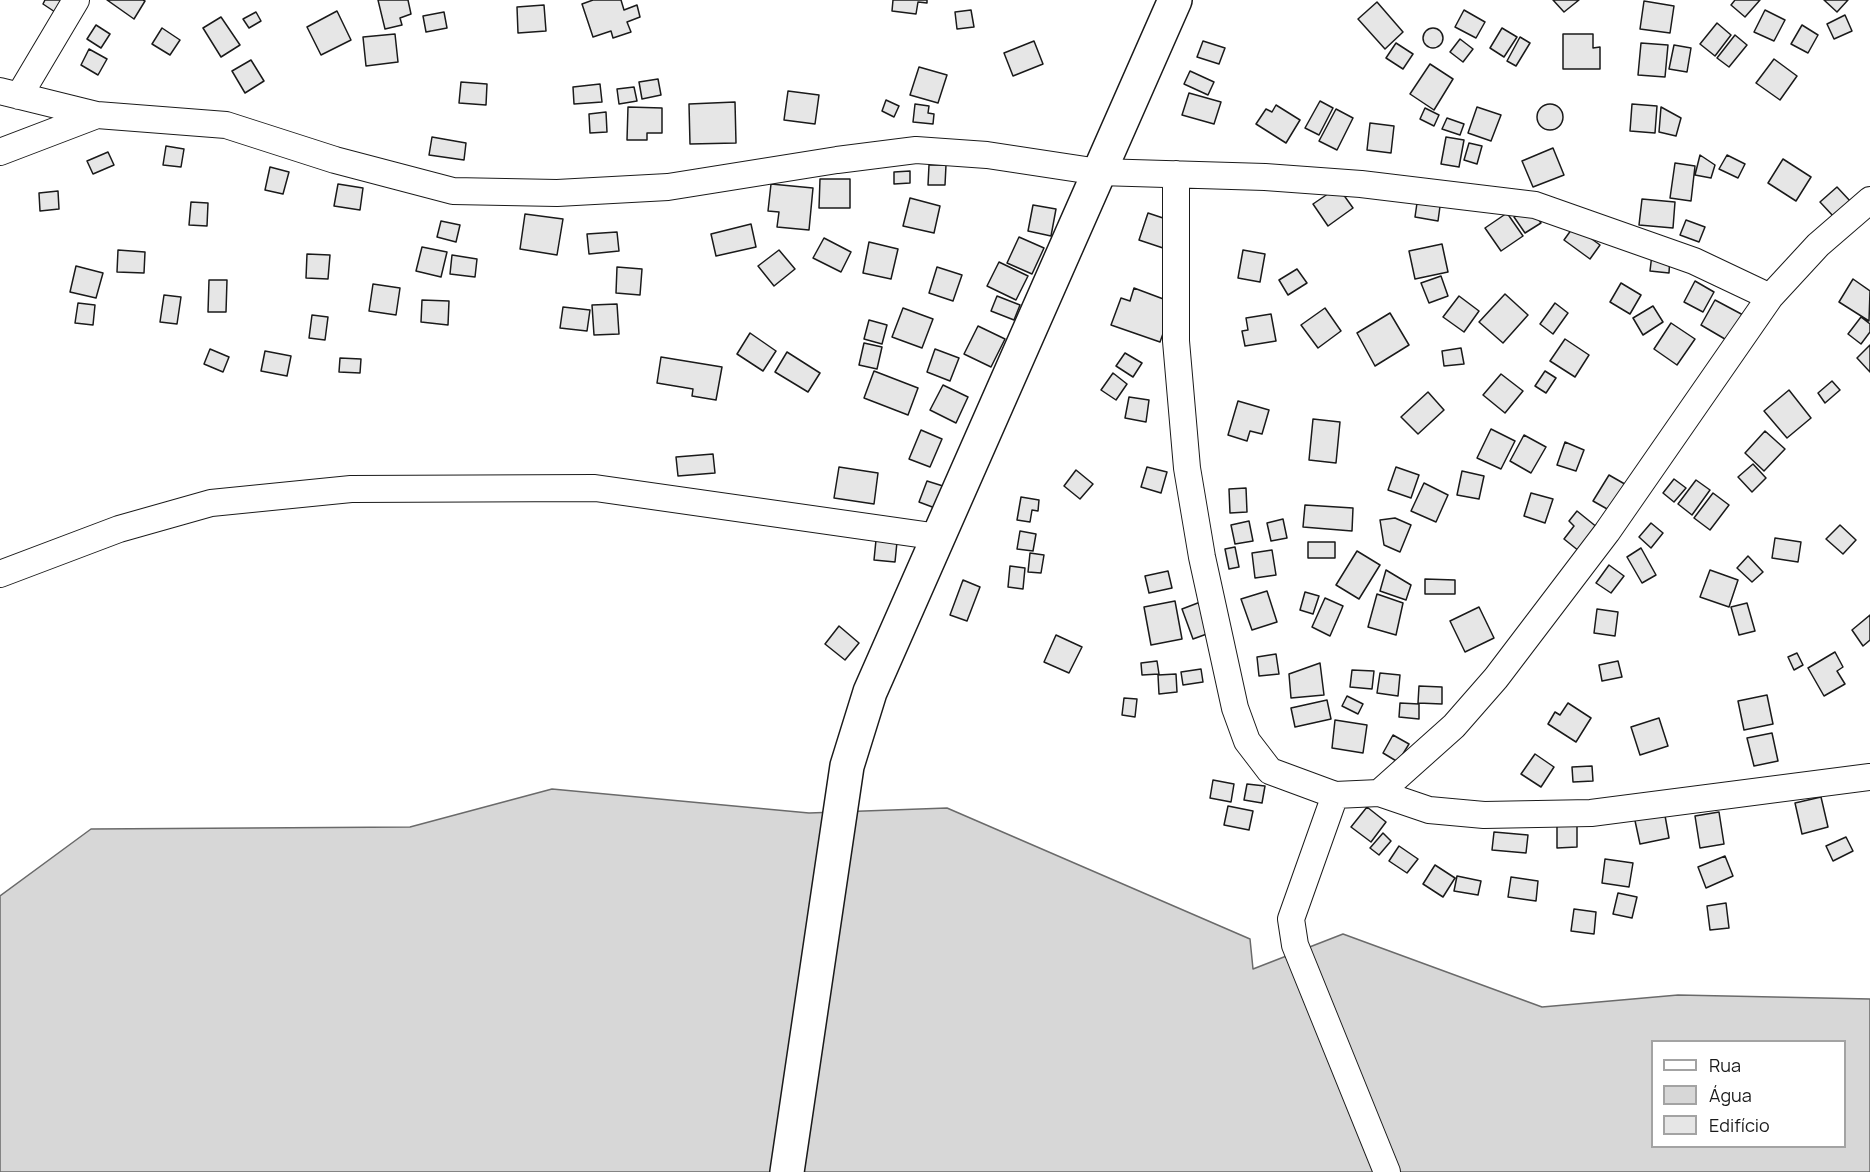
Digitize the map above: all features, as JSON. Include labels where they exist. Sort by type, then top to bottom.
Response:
[{"type":"street","points":[[76,0],[9,94],[97,115],[226,125],[335,160],[453,191],[556,193],[669,187],[916,150],[987,155],[1099,172],[1265,177],[1361,184],[1535,205],[1694,261],[1770,297]]},
{"type":"street","points":[[787,1172],[847,766],[870,692],[1175,0]]},
{"type":"street","points":[[0,152],[97,115]]},
{"type":"street","points":[[1176,174],[1176,341],[1187,468],[1202,557],[1235,708],[1247,741],[1270,771],[1335,795],[1379,793],[1429,810],[1484,814],[1591,813],[1870,777]]},
{"type":"street","points":[[1379,793],[1454,726],[1496,678],[1607,532],[1770,297],[1818,245],[1870,200]]},
{"type":"street","points":[[0,574],[119,529],[211,503],[351,489],[595,488],[939,537]]},
{"type":"street","points":[[1335,795],[1291,919],[1295,945],[1388,1172]]},
{"type":"water","points":[[552,789],[809,813],[947,808],[1250,939],[1253,969],[1343,934],[1542,1007],[1678,995],[1870,999],[1870,1172],[0,1172],[0,896],[91,829],[410,827]]},
{"type":"building","points":[[45,0],[67,0],[58,14],[43,4]]},
{"type":"building","points":[[107,0],[143,0],[145,1],[134,19]]},
{"type":"building","points":[[378,0],[408,0],[411,14],[400,18],[402,25],[385,29]]},
{"type":"building","points":[[593,0],[621,0],[624,10],[637,5],[640,17],[627,22],[631,32],[613,38],[611,31],[593,37],[582,4]]},
{"type":"building","points":[[893,0],[927,0],[927,3],[918,2],[916,14],[892,11]]},
{"type":"building","points":[[1553,0],[1579,0],[1564,12]]},
{"type":"building","points":[[1735,0],[1760,0],[1745,17],[1731,5]]},
{"type":"building","points":[[1824,0],[1848,0],[1837,12]]},
{"type":"building","points":[[1644,1],[1674,6],[1670,33],[1640,29]]},
{"type":"building","points":[[1377,2],[1403,32],[1385,49],[1358,19]]},
{"type":"building","points":[[544,5],[546,31],[518,33],[517,7]]},
{"type":"building","points":[[971,10],[974,27],[957,29],[955,12]]},
{"type":"building","points":[[1464,10],[1485,22],[1476,38],[1455,27]]},
{"type":"building","points":[[1765,10],[1785,20],[1774,41],[1754,32]]},
{"type":"building","points":[[337,11],[351,40],[321,55],[307,27]]},
{"type":"building","points":[[256,12],[261,21],[249,28],[243,19]]},
{"type":"building","points":[[444,12],[447,28],[426,32],[423,16]]},
{"type":"building","points":[[1845,15],[1852,31],[1834,39],[1827,24]]},
{"type":"building","points":[[221,17],[240,45],[221,57],[203,28]]},
{"type":"building","points":[[1717,23],[1731,35],[1715,56],[1700,44]]},
{"type":"building","points":[[96,25],[110,34],[101,48],[87,39]]},
{"type":"building","points":[[1802,25],[1818,35],[1808,53],[1791,44]]},
{"type":"building","points":[[162,28],[180,40],[170,55],[152,44]]},
{"type":"building","points":[[1433,28],[1440,31],[1443,38],[1440,45],[1433,48],[1426,45],[1423,38],[1426,31]]},
{"type":"building","points":[[1502,28],[1517,37],[1504,57],[1490,48]]},
{"type":"building","points":[[395,34],[398,62],[366,66],[363,37]]},
{"type":"building","points":[[1563,34],[1593,34],[1593,48],[1600,47],[1600,69],[1563,69]]},
{"type":"building","points":[[1735,35],[1747,45],[1729,67],[1717,58]]},
{"type":"building","points":[[1520,37],[1530,43],[1516,66],[1507,61]]},
{"type":"building","points":[[1460,39],[1473,49],[1463,62],[1450,52]]},
{"type":"building","points":[[1034,41],[1043,64],[1013,76],[1004,53]]},
{"type":"building","points":[[1203,41],[1225,48],[1219,64],[1197,57]]},
{"type":"building","points":[[1396,43],[1413,54],[1403,69],[1386,58]]},
{"type":"building","points":[[1641,43],[1668,45],[1665,77],[1638,75]]},
{"type":"building","points":[[1674,45],[1691,48],[1687,72],[1669,69]]},
{"type":"building","points":[[89,49],[107,59],[98,75],[81,65]]},
{"type":"building","points":[[1774,59],[1797,76],[1780,100],[1756,83]]},
{"type":"building","points":[[251,60],[264,81],[245,93],[232,71]]},
{"type":"building","points":[[1430,64],[1453,79],[1434,110],[1410,94]]},
{"type":"building","points":[[919,67],[947,75],[938,103],[910,95]]},
{"type":"building","points":[[1190,71],[1214,82],[1208,95],[1184,84]]},
{"type":"building","points":[[658,79],[661,95],[642,99],[639,82]]},
{"type":"building","points":[[461,82],[487,84],[486,105],[459,103]]},
{"type":"building","points":[[600,84],[602,102],[574,104],[573,87]]},
{"type":"building","points":[[634,87],[637,101],[619,104],[617,89]]},
{"type":"building","points":[[788,91],[819,95],[815,124],[784,120]]},
{"type":"building","points":[[1189,93],[1221,102],[1214,124],[1182,115]]},
{"type":"building","points":[[886,100],[899,106],[894,117],[882,111]]},
{"type":"building","points":[[1320,101],[1333,108],[1319,135],[1305,128]]},
{"type":"building","points":[[735,102],[736,143],[690,144],[689,104]]},
{"type":"building","points":[[915,104],[929,106],[928,113],[934,114],[933,124],[913,122]]},
{"type":"building","points":[[1550,104],[1559,108],[1563,117],[1559,126],[1550,130],[1541,126],[1537,117],[1541,108]]},
{"type":"building","points":[[1632,104],[1657,106],[1655,133],[1630,131]]},
{"type":"building","points":[[1276,105],[1300,120],[1286,143],[1256,124],[1266,109],[1272,112]]},
{"type":"building","points":[[628,107],[662,108],[662,133],[647,133],[647,140],[627,140]]},
{"type":"building","points":[[1477,107],[1501,115],[1491,141],[1468,133]]},
{"type":"building","points":[[1661,107],[1681,118],[1676,136],[1659,132]]},
{"type":"building","points":[[1425,108],[1439,115],[1434,126],[1420,119]]},
{"type":"building","points":[[1336,109],[1353,118],[1337,150],[1319,141]]},
{"type":"building","points":[[606,112],[607,132],[590,133],[589,114]]},
{"type":"building","points":[[1447,118],[1464,124],[1460,135],[1442,129]]},
{"type":"building","points":[[1370,123],[1394,126],[1391,153],[1367,150]]},
{"type":"building","points":[[432,137],[466,143],[464,160],[429,155]]},
{"type":"building","points":[[1446,137],[1464,140],[1459,167],[1441,164]]},
{"type":"building","points":[[1469,143],[1482,146],[1477,164],[1464,160]]},
{"type":"building","points":[[166,146],[184,149],[181,167],[163,165]]},
{"type":"building","points":[[1553,148],[1564,175],[1533,187],[1522,161]]},
{"type":"building","points":[[108,152],[114,165],[93,174],[87,161]]},
{"type":"building","points":[[1700,155],[1715,165],[1711,178],[1695,175]]},
{"type":"building","points":[[1727,155],[1745,164],[1738,178],[1719,169]]},
{"type":"building","points":[[1783,159],[1811,177],[1796,201],[1768,183]]},
{"type":"building","points":[[1675,163],[1695,166],[1691,201],[1670,198]]},
{"type":"building","points":[[929,165],[946,165],[945,185],[928,185]]},
{"type":"building","points":[[270,167],[289,172],[283,194],[265,190]]},
{"type":"building","points":[[910,171],[910,183],[894,184],[894,172]]},
{"type":"building","points":[[820,179],[850,179],[850,208],[819,208]]},
{"type":"building","points":[[338,184],[363,188],[360,210],[334,206]]},
{"type":"building","points":[[771,184],[813,188],[809,230],[777,227],[779,212],[768,211]]},
{"type":"building","points":[[1338,187],[1353,208],[1328,226],[1313,204]]},
{"type":"building","points":[[1837,187],[1851,202],[1834,217],[1820,202]]},
{"type":"building","points":[[58,191],[59,209],[40,211],[39,193]]},
{"type":"building","points":[[1418,196],[1441,199],[1438,221],[1415,217]]},
{"type":"building","points":[[910,198],[940,206],[934,233],[903,226]]},
{"type":"building","points":[[1642,199],[1675,202],[1673,228],[1639,225]]},
{"type":"building","points":[[191,202],[208,203],[207,226],[189,225]]},
{"type":"building","points":[[1033,205],[1056,209],[1051,236],[1028,231]]},
{"type":"building","points":[[1530,207],[1541,223],[1525,233],[1514,217]]},
{"type":"building","points":[[1148,213],[1172,221],[1163,248],[1139,240]]},
{"type":"building","points":[[1507,213],[1523,236],[1501,251],[1485,228]]},
{"type":"building","points":[[525,214],[563,219],[557,255],[520,249]]},
{"type":"building","points":[[1686,220],[1705,227],[1699,242],[1680,235]]},
{"type":"building","points":[[441,221],[460,225],[456,242],[437,237]]},
{"type":"building","points":[[751,224],[756,247],[716,256],[711,234]]},
{"type":"building","points":[[1574,226],[1600,245],[1590,259],[1564,240]]},
{"type":"building","points":[[617,232],[619,251],[589,254],[587,234]]},
{"type":"building","points":[[1019,237],[1044,248],[1032,274],[1007,263]]},
{"type":"building","points":[[824,238],[851,252],[841,272],[813,258]]},
{"type":"building","points":[[869,242],[898,249],[891,279],[863,273]]},
{"type":"building","points":[[1442,244],[1448,272],[1415,279],[1409,251]]},
{"type":"building","points":[[422,247],[447,252],[441,277],[416,271]]},
{"type":"building","points":[[118,250],[145,252],[144,273],[117,272]]},
{"type":"building","points":[[779,250],[795,269],[774,286],[758,266]]},
{"type":"building","points":[[1243,250],[1265,254],[1260,282],[1238,278]]},
{"type":"building","points":[[307,254],[330,255],[328,279],[306,278]]},
{"type":"building","points":[[1652,254],[1670,256],[1669,273],[1650,271]]},
{"type":"building","points":[[452,255],[477,259],[475,277],[450,274]]},
{"type":"building","points":[[999,262],[1028,276],[1016,300],[987,286]]},
{"type":"building","points":[[76,266],[103,273],[96,298],[70,292]]},
{"type":"building","points":[[617,267],[642,269],[640,295],[616,293]]},
{"type":"building","points":[[937,267],[962,275],[953,301],[929,293]]},
{"type":"building","points":[[1297,269],[1307,283],[1288,295],[1279,280]]},
{"type":"building","points":[[1441,276],[1448,296],[1429,303],[1421,283]]},
{"type":"building","points":[[1853,279],[1870,291],[1869,321],[1839,302]]},
{"type":"building","points":[[209,280],[227,280],[226,312],[208,312]]},
{"type":"building","points":[[1695,281],[1714,292],[1703,312],[1684,302]]},
{"type":"building","points":[[1621,283],[1641,295],[1630,314],[1610,302]]},
{"type":"building","points":[[373,284],[400,288],[396,315],[369,311]]},
{"type":"building","points":[[1134,288],[1174,303],[1160,342],[1111,325],[1121,298],[1130,301]]},
{"type":"building","points":[[1505,294],[1528,315],[1503,343],[1479,322]]},
{"type":"building","points":[[164,295],[181,297],[177,324],[160,322]]},
{"type":"building","points":[[997,296],[1020,305],[1014,320],[991,311]]},
{"type":"building","points":[[1459,296],[1479,311],[1464,332],[1443,317]]},
{"type":"building","points":[[422,300],[449,301],[448,325],[421,322]]},
{"type":"building","points":[[1715,300],[1745,316],[1730,342],[1701,325]]},
{"type":"building","points":[[78,303],[95,305],[93,325],[75,323]]},
{"type":"building","points":[[1555,303],[1568,313],[1553,334],[1540,324]]},
{"type":"building","points":[[617,304],[619,334],[594,335],[592,305]]},
{"type":"building","points":[[1653,306],[1663,322],[1643,335],[1633,318]]},
{"type":"building","points":[[563,307],[590,310],[587,331],[560,328]]},
{"type":"building","points":[[903,308],[933,319],[922,348],[892,337]]},
{"type":"building","points":[[1325,308],[1341,331],[1318,348],[1301,325]]},
{"type":"building","points":[[1390,313],[1409,345],[1375,366],[1357,333]]},
{"type":"building","points":[[1271,314],[1276,341],[1245,346],[1242,331],[1248,330],[1246,318]]},
{"type":"building","points":[[312,315],[328,317],[325,340],[309,338]]},
{"type":"building","points":[[1861,317],[1870,324],[1870,332],[1861,344],[1848,334]]},
{"type":"building","points":[[869,320],[887,325],[882,344],[864,339]]},
{"type":"building","points":[[1671,323],[1695,339],[1677,365],[1654,349]]},
{"type":"building","points":[[978,326],[1005,339],[991,367],[964,354]]},
{"type":"building","points":[[750,333],[776,351],[763,371],[737,354]]},
{"type":"building","points":[[1565,339],[1589,355],[1575,377],[1550,361]]},
{"type":"building","points":[[864,343],[882,347],[877,369],[859,365]]},
{"type":"building","points":[[1870,345],[1870,372],[1857,358]]},
{"type":"building","points":[[1461,348],[1464,364],[1444,366],[1442,351]]},
{"type":"building","points":[[210,349],[229,357],[223,372],[204,364]]},
{"type":"building","points":[[935,349],[959,358],[950,381],[927,372]]},
{"type":"building","points":[[265,351],[291,356],[287,376],[261,371]]},
{"type":"building","points":[[787,352],[820,373],[808,392],[775,372]]},
{"type":"building","points":[[1125,353],[1142,363],[1133,377],[1116,366]]},
{"type":"building","points":[[661,357],[722,367],[716,400],[692,396],[693,389],[657,383]]},
{"type":"building","points":[[340,358],[361,359],[360,373],[339,372]]},
{"type":"building","points":[[874,371],[918,388],[908,415],[864,398]]},
{"type":"building","points":[[1545,371],[1556,378],[1546,393],[1535,386]]},
{"type":"building","points":[[1113,373],[1127,384],[1116,400],[1101,390]]},
{"type":"building","points":[[1501,374],[1523,391],[1505,413],[1483,395]]},
{"type":"building","points":[[1832,381],[1840,390],[1825,403],[1818,393]]},
{"type":"building","points":[[943,385],[968,397],[956,423],[930,410]]},
{"type":"building","points":[[1789,390],[1811,418],[1787,438],[1764,411]]},
{"type":"building","points":[[1428,392],[1444,410],[1418,434],[1401,417]]},
{"type":"building","points":[[1129,397],[1149,400],[1146,422],[1125,418]]},
{"type":"building","points":[[1238,401],[1269,410],[1262,434],[1250,431],[1247,441],[1228,435]]},
{"type":"building","points":[[1313,419],[1340,422],[1336,463],[1309,460]]},
{"type":"building","points":[[1491,429],[1515,441],[1501,469],[1477,458]]},
{"type":"building","points":[[921,430],[942,439],[930,467],[909,459]]},
{"type":"building","points":[[1765,431],[1785,449],[1764,471],[1745,453]]},
{"type":"building","points":[[1524,435],[1546,447],[1531,473],[1510,461]]},
{"type":"building","points":[[1565,442],[1584,450],[1576,471],[1557,465]]},
{"type":"building","points":[[713,454],[715,473],[678,476],[676,457]]},
{"type":"building","points":[[1753,464],[1766,478],[1752,492],[1738,477]]},
{"type":"building","points":[[839,467],[878,473],[874,504],[834,498]]},
{"type":"building","points":[[1147,467],[1167,472],[1161,493],[1141,487]]},
{"type":"building","points":[[1396,467],[1419,475],[1411,498],[1388,490]]},
{"type":"building","points":[[1076,470],[1093,484],[1080,499],[1064,486]]},
{"type":"building","points":[[1462,471],[1484,476],[1479,499],[1457,495]]},
{"type":"building","points":[[1609,475],[1630,487],[1616,514],[1593,501]]},
{"type":"building","points":[[1674,479],[1686,488],[1674,502],[1663,493]]},
{"type":"building","points":[[1696,480],[1710,490],[1692,515],[1678,504]]},
{"type":"building","points":[[927,481],[943,486],[935,508],[919,502]]},
{"type":"building","points":[[1424,483],[1448,495],[1436,522],[1411,511]]},
{"type":"building","points":[[1246,488],[1247,512],[1230,513],[1229,489]]},
{"type":"building","points":[[1531,493],[1553,499],[1545,523],[1524,516]]},
{"type":"building","points":[[1713,493],[1729,505],[1710,530],[1694,518]]},
{"type":"building","points":[[1021,497],[1039,500],[1038,511],[1032,510],[1030,522],[1017,520]]},
{"type":"building","points":[[1305,505],[1353,508],[1352,531],[1303,527]]},
{"type":"building","points":[[1577,511],[1598,528],[1579,551],[1564,539],[1574,526],[1569,521]]},
{"type":"building","points":[[1395,518],[1411,525],[1400,552],[1384,545],[1380,520]]},
{"type":"building","points":[[1283,519],[1287,538],[1271,541],[1267,523]]},
{"type":"building","points":[[1249,521],[1253,541],[1235,544],[1231,525]]},
{"type":"building","points":[[1651,523],[1663,533],[1651,548],[1639,537]]},
{"type":"building","points":[[1840,525],[1856,540],[1843,554],[1826,539]]},
{"type":"building","points":[[1020,531],[1036,534],[1033,551],[1017,549]]},
{"type":"building","points":[[1775,538],[1801,542],[1798,562],[1772,558]]},
{"type":"building","points":[[876,540],[897,542],[895,562],[874,560]]},
{"type":"building","points":[[1308,542],[1335,542],[1335,558],[1308,558]]},
{"type":"building","points":[[1235,547],[1239,567],[1229,569],[1225,549]]},
{"type":"building","points":[[1641,548],[1656,575],[1642,583],[1627,557]]},
{"type":"building","points":[[1272,550],[1276,575],[1255,578],[1252,553]]},
{"type":"building","points":[[1357,551],[1380,565],[1359,599],[1336,585]]},
{"type":"building","points":[[1030,553],[1044,555],[1041,573],[1028,572]]},
{"type":"building","points":[[1748,556],[1763,572],[1752,582],[1737,568]]},
{"type":"building","points":[[1609,565],[1624,576],[1611,593],[1596,583]]},
{"type":"building","points":[[1010,566],[1025,568],[1023,589],[1008,587]]},
{"type":"building","points":[[1386,570],[1411,585],[1406,600],[1380,591]]},
{"type":"building","points":[[1710,570],[1738,580],[1729,607],[1700,597]]},
{"type":"building","points":[[1168,571],[1172,588],[1149,593],[1145,576]]},
{"type":"building","points":[[1425,579],[1455,580],[1455,594],[1425,594]]},
{"type":"building","points":[[963,580],[980,587],[967,621],[950,615]]},
{"type":"building","points":[[1267,591],[1277,622],[1252,630],[1241,599]]},
{"type":"building","points":[[1305,592],[1319,596],[1313,614],[1300,610]]},
{"type":"building","points":[[1377,594],[1403,603],[1396,635],[1368,627]]},
{"type":"building","points":[[1325,598],[1343,606],[1330,636],[1312,627]]},
{"type":"building","points":[[1175,601],[1182,639],[1151,645],[1144,607]]},
{"type":"building","points":[[1203,601],[1215,631],[1193,639],[1182,609]]},
{"type":"building","points":[[1747,603],[1755,631],[1739,635],[1731,607]]},
{"type":"building","points":[[1479,607],[1494,638],[1465,652],[1450,621]]},
{"type":"building","points":[[1597,609],[1618,612],[1615,636],[1594,633]]},
{"type":"building","points":[[1870,615],[1870,640],[1863,646],[1852,630]]},
{"type":"building","points":[[839,626],[859,643],[845,660],[825,644]]},
{"type":"building","points":[[1056,635],[1082,647],[1069,673],[1044,662]]},
{"type":"building","points":[[1835,652],[1843,667],[1837,671],[1845,684],[1824,696],[1808,668]]},
{"type":"building","points":[[1797,653],[1803,665],[1794,670],[1788,657]]},
{"type":"building","points":[[1276,654],[1279,674],[1259,676],[1257,657]]},
{"type":"building","points":[[1157,661],[1159,674],[1142,675],[1141,663]]},
{"type":"building","points":[[1618,661],[1622,677],[1602,681],[1599,665]]},
{"type":"building","points":[[1320,663],[1324,695],[1291,698],[1289,674]]},
{"type":"building","points":[[1201,669],[1203,682],[1183,685],[1181,672]]},
{"type":"building","points":[[1352,670],[1374,671],[1372,689],[1350,687]]},
{"type":"building","points":[[1380,673],[1400,675],[1398,696],[1377,693]]},
{"type":"building","points":[[1176,674],[1177,692],[1159,694],[1158,675]]},
{"type":"building","points":[[1419,686],[1442,687],[1442,704],[1418,703]]},
{"type":"building","points":[[1767,695],[1773,724],[1744,730],[1738,701]]},
{"type":"building","points":[[1347,696],[1363,704],[1358,714],[1342,706]]},
{"type":"building","points":[[1124,698],[1137,699],[1135,717],[1122,715]]},
{"type":"building","points":[[1327,700],[1331,719],[1295,727],[1291,708]]},
{"type":"building","points":[[1400,703],[1419,704],[1419,719],[1399,717]]},
{"type":"building","points":[[1568,703],[1591,718],[1576,742],[1548,724],[1555,712],[1560,715]]},
{"type":"building","points":[[1659,718],[1668,746],[1640,755],[1631,727]]},
{"type":"building","points":[[1335,720],[1367,725],[1363,753],[1332,748]]},
{"type":"building","points":[[1772,733],[1778,761],[1754,766],[1747,738]]},
{"type":"building","points":[[1393,735],[1409,744],[1398,762],[1383,753]]},
{"type":"building","points":[[1535,754],[1554,767],[1541,787],[1521,774]]},
{"type":"building","points":[[1592,766],[1593,781],[1573,782],[1572,767]]},
{"type":"building","points":[[1213,780],[1234,784],[1231,802],[1210,798]]},
{"type":"building","points":[[1247,784],[1265,786],[1262,803],[1244,800]]},
{"type":"building","points":[[1821,797],[1828,827],[1802,834],[1795,803]]},
{"type":"building","points":[[1228,806],[1253,811],[1249,830],[1224,825]]},
{"type":"building","points":[[1367,807],[1386,822],[1371,842],[1351,827]]},
{"type":"building","points":[[1664,810],[1669,838],[1640,844],[1634,816]]},
{"type":"building","points":[[1719,812],[1724,844],[1700,848],[1695,816]]},
{"type":"building","points":[[1577,822],[1577,847],[1557,848],[1557,823]]},
{"type":"building","points":[[1494,832],[1528,835],[1526,853],[1492,850]]},
{"type":"building","points":[[1383,833],[1391,841],[1379,855],[1370,848]]},
{"type":"building","points":[[1846,837],[1853,851],[1833,861],[1826,846]]},
{"type":"building","points":[[1399,846],[1418,859],[1407,873],[1389,861]]},
{"type":"building","points":[[1725,856],[1733,876],[1706,888],[1698,867]]},
{"type":"building","points":[[1605,859],[1633,863],[1629,887],[1602,883]]},
{"type":"building","points":[[1435,865],[1455,878],[1443,897],[1423,884]]},
{"type":"building","points":[[1457,876],[1481,881],[1478,895],[1454,891]]},
{"type":"building","points":[[1511,877],[1538,881],[1536,901],[1508,897]]},
{"type":"building","points":[[1618,893],[1637,897],[1632,918],[1613,914]]},
{"type":"building","points":[[1726,903],[1729,928],[1710,930],[1707,906]]},
{"type":"building","points":[[1574,909],[1596,912],[1594,934],[1571,931]]}]
